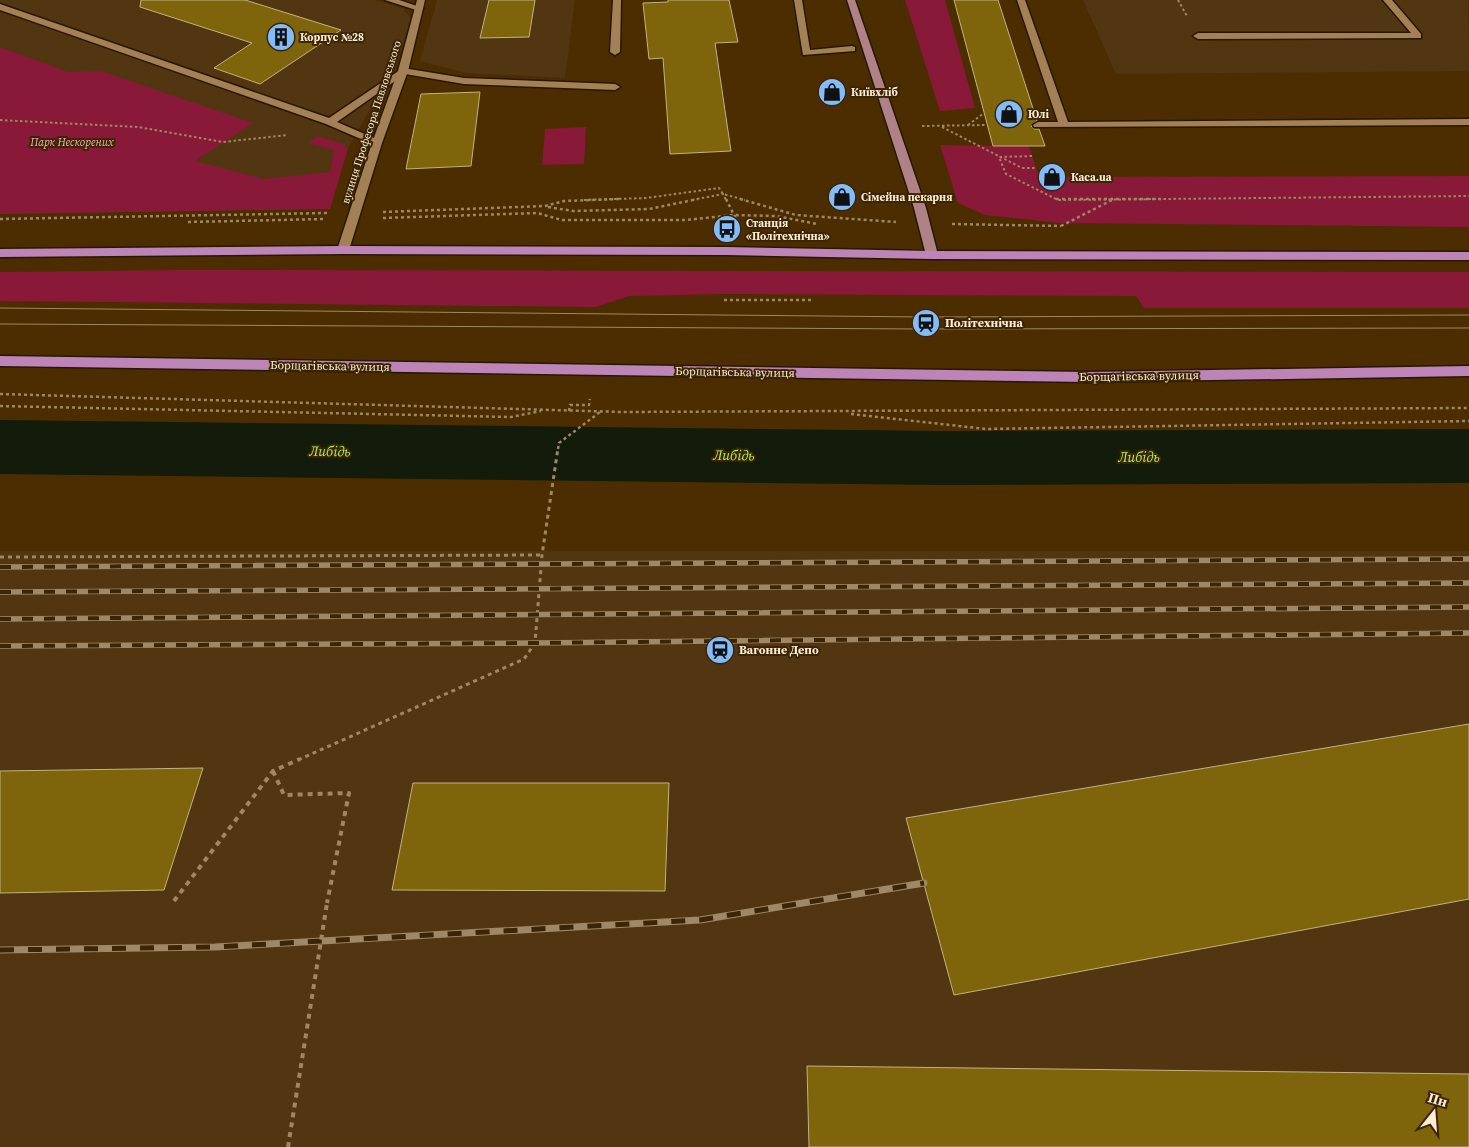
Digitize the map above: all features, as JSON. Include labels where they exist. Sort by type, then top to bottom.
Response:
[{"type":"main road","points":[[0,253],[343,250],[716,251],[932,255],[1469,256]]},
{"type":"main road","name":"Борщагівська вулиця","points":[[0,361],[1088,378],[1469,370]]},
{"type":"street","points":[[389,0],[420,4]]},
{"type":"street","points":[[615,52],[617,0]]},
{"type":"street","points":[[798,0],[806,53],[852,49]]},
{"type":"street","points":[[851,0],[920,208],[932,255]]},
{"type":"street","points":[[1021,0],[1064,125]]},
{"type":"street","points":[[1198,36],[1418,36],[1387,0]]},
{"type":"street","name":"вулиця Професора Павловського","points":[[343,250],[404,71],[420,4]]},
{"type":"street","points":[[0,7],[330,122],[378,143]]},
{"type":"street","points":[[330,122],[404,71],[464,81],[615,87]]},
{"type":"street","points":[[1038,125],[1469,122]]},
{"type":"path","points":[[967,126],[984,113]]},
{"type":"path","points":[[0,120],[138,128],[223,142],[291,135]]},
{"type":"path","points":[[921,126],[987,126]]},
{"type":"path","points":[[942,127],[1022,168],[1036,168]]},
{"type":"path","points":[[999,157],[1032,156]]},
{"type":"path","points":[[999,157],[1006,174],[1058,200],[1469,196]]},
{"type":"path","points":[[545,206],[564,201],[646,198],[719,188],[742,229]]},
{"type":"path","points":[[0,219],[355,213],[545,206],[573,211],[650,210],[723,194],[796,215],[923,224],[1061,226],[1113,200]]},
{"type":"path","points":[[724,300],[814,300]]},
{"type":"path","points":[[0,394],[600,412],[1469,408]]},
{"type":"path","points":[[569,411],[570,404],[589,405],[590,399]]},
{"type":"path","points":[[0,406],[510,417],[547,410]]},
{"type":"path","points":[[174,901],[273,771],[524,659],[534,643],[542,555],[559,444],[600,412]]},
{"type":"path","points":[[838,412],[896,421],[986,430],[1469,421]]},
{"type":"path","points":[[0,557],[542,555]]},
{"type":"path","points":[[273,771],[284,795],[349,793],[327,902],[288,1147]]},
{"type":"shaded area","points":[[0,0],[375,0],[403,8],[411,19],[397,62],[348,148],[330,209],[0,214]]},
{"type":"shaded area","points":[[437,0],[575,0],[565,78],[466,73],[420,61]]},
{"type":"shaded area","points":[[1083,0],[1468,0],[1469,71],[1116,74]]},
{"type":"shaded area","points":[[0,551],[1469,551],[1469,1147],[0,1147]]},
{"type":"green space","points":[[905,0],[945,0],[975,108],[940,111]]},
{"type":"green space","name":"Парк Нескорених","points":[[0,47],[68,72],[101,71],[253,123],[195,161],[264,179],[330,172],[334,150],[309,143],[317,136],[341,143],[348,148],[330,209],[0,214]]},
{"type":"green space","points":[[586,127],[584,164],[542,165],[545,129]]},
{"type":"green space","points":[[940,145],[1029,146],[1039,177],[1469,176],[1469,227],[1059,223],[985,215],[958,203]]},
{"type":"green space","points":[[182,270],[1469,272],[1469,308],[1144,308],[1136,296],[726,294],[629,296],[596,307],[0,301],[0,272]]},
{"type":"building","name":"Корпус №28","points":[[141,0],[245,0],[341,30],[260,84],[214,68],[252,43],[140,7]]},
{"type":"building","points":[[489,0],[535,0],[529,37],[480,38]]},
{"type":"building","points":[[668,0],[729,0],[738,42],[715,43],[731,151],[670,154],[663,58],[649,59],[643,3],[668,2]]},
{"type":"building","points":[[954,0],[998,0],[1037,121],[1031,126],[1034,129],[1039,129],[1045,146],[993,146]]},
{"type":"building","points":[[480,92],[471,166],[406,169],[421,94]]},
{"type":"building","points":[[1469,724],[1469,899],[954,995],[906,818]]},
{"type":"building","points":[[203,768],[164,890],[0,893],[0,771]]},
{"type":"building","points":[[413,783],[669,783],[665,891],[392,890]]},
{"type":"building","points":[[807,1066],[1469,1074],[1469,1147],[809,1147]]},
{"type":"waterway","name":"Либідь","points":[[0,447],[942,458],[1469,456]]},
{"type":"tram line","points":[[0,308],[926,317],[1469,315]]},
{"type":"tram line","points":[[0,324],[927,329],[1469,328]]},
{"type":"railway","points":[[0,567],[1469,559]]},
{"type":"railway","points":[[0,592],[1469,583]]},
{"type":"railway","points":[[0,619],[1469,607]]},
{"type":"railway","points":[[0,646],[535,643],[1469,633]]},
{"type":"railway","points":[[0,950],[215,947],[700,920],[924,883]]},
{"type":"place","name":"Корпус №28","points":[[281,37]]},
{"type":"place","name":"Київхліб","points":[[832,92]]},
{"type":"place","name":"Юлі","points":[[1009,114]]},
{"type":"place","name":"Каса.ua","points":[[1052,177]]},
{"type":"place","name":"Сімейна пекарня","points":[[842,197]]},
{"type":"place","name":"Станція «Політехнічна»","points":[[727,229]]},
{"type":"place","name":"Політехнічна","points":[[926,323]]},
{"type":"place","name":"Вагонне Депо","points":[[720,650]]}]
